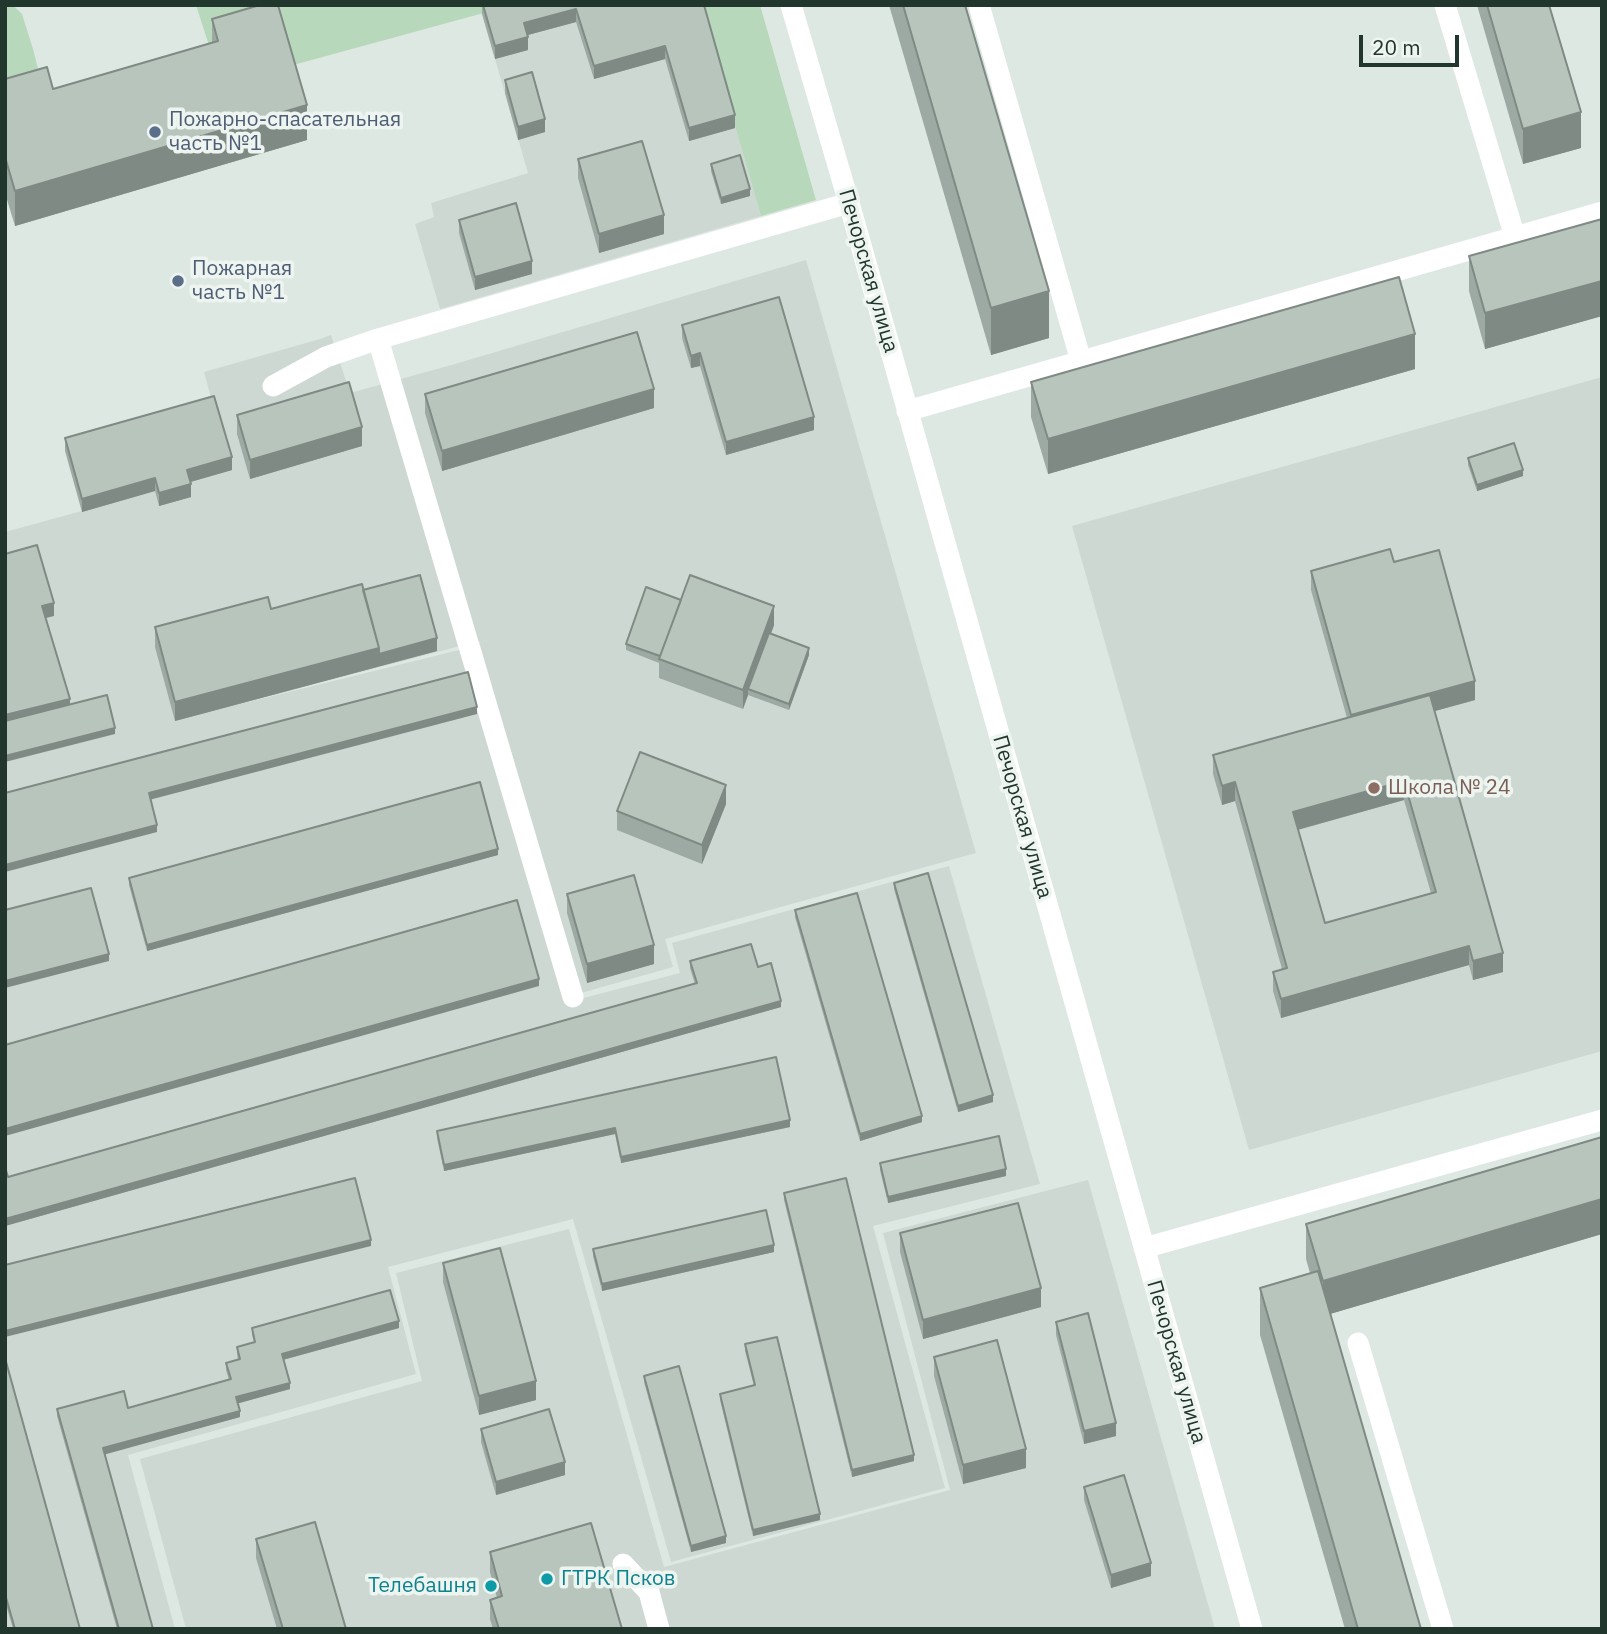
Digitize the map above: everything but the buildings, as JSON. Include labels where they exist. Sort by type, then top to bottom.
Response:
[{"type":"street","name":"Печорская улица","points":[[791,5],[1252,1629]]},
{"type":"street","points":[[979,5],[1081,361]]},
{"type":"street","points":[[1445,5],[1515,237]]},
{"type":"street","points":[[273,386],[326,357],[378,339],[849,203]]},
{"type":"street","points":[[907,411],[1602,212]]},
{"type":"street","points":[[378,339],[573,997]]},
{"type":"street","points":[[1144,1248],[1602,1120]]},
{"type":"street","points":[[1358,1343],[1443,1629]]},
{"type":"street","points":[[623,1564],[649,1592],[659,1629]]},
{"type":"shaded area","points":[[513,5],[700,5],[761,216],[440,309],[415,224],[434,217],[431,203],[528,173],[482,14]]},
{"type":"shaded area","points":[[806,260],[976,853],[665,939],[673,967],[581,993],[479,641],[232,706],[463,649],[568,1002],[680,973],[672,943],[949,866],[1040,1184],[873,1226],[945,1488],[671,1562],[573,1219],[388,1267],[416,1374],[128,1455],[175,1629],[5,1629],[5,532],[155,491],[159,506],[187,483],[231,470],[204,372],[331,335],[350,393]]},
{"type":"shaded area","name":"Школа № 24","points":[[1602,377],[1602,1051],[1249,1150],[1072,526]]},
{"type":"shaded area","points":[[1088,1180],[1215,1629],[186,1629],[140,1459],[422,1381],[396,1273],[569,1229],[664,1567],[950,1490],[883,1233]]},
{"type":"green space","points":[[5,5],[14,6],[22,14],[46,100],[5,112]]},
{"type":"green space","points":[[196,5],[513,5],[286,67],[212,55]]},
{"type":"green space","points":[[700,5],[760,5],[816,200],[761,216]]},
{"type":"place","name":"Пожарно-спасательная часть №1","points":[[155,132]]},
{"type":"place","name":"Пожарная часть №1","points":[[178,281]]},
{"type":"place","name":"Школа № 24","points":[[1374,788]]},
{"type":"place","name":"ГТРК Псков","points":[[547,1579]]},
{"type":"place","name":"Телебашня","points":[[491,1586]]}]
